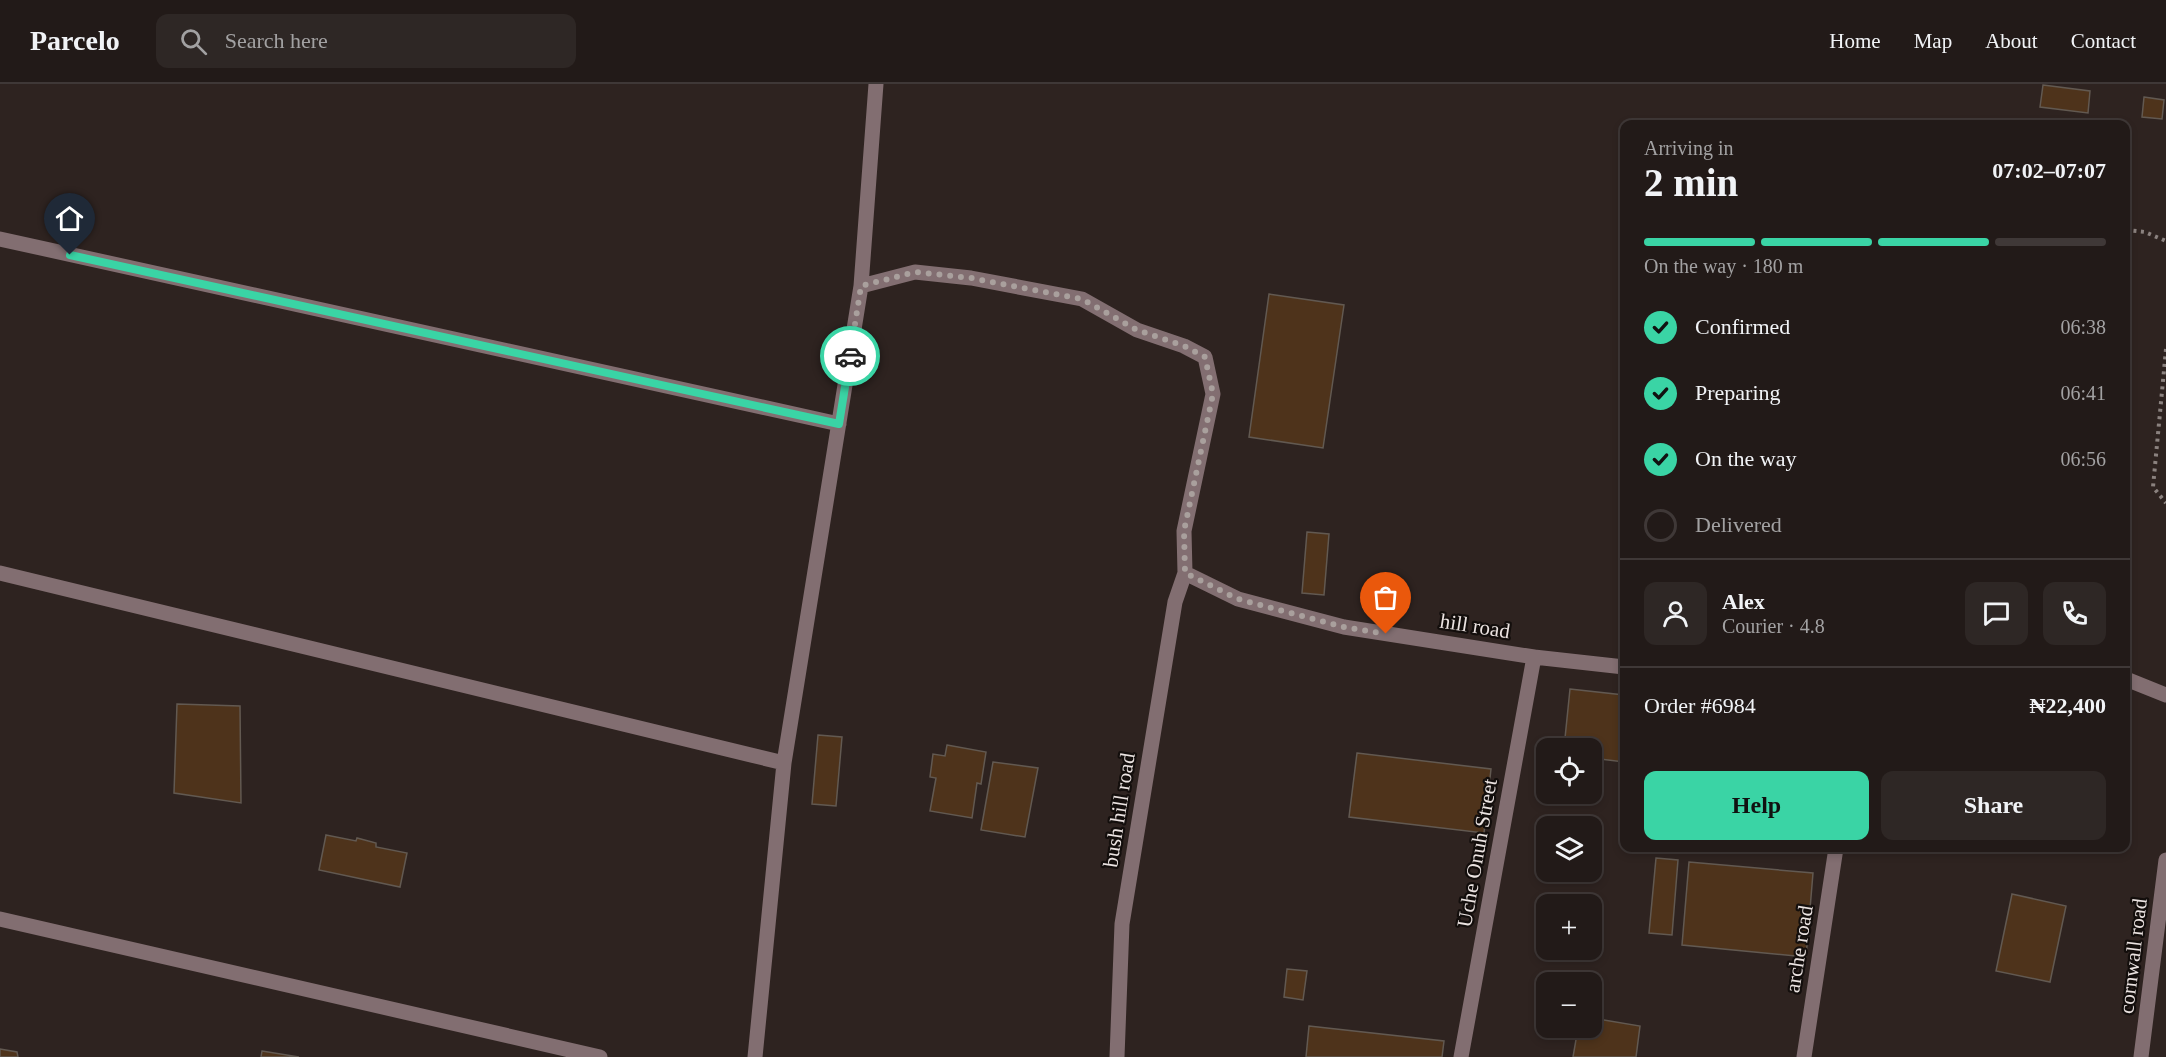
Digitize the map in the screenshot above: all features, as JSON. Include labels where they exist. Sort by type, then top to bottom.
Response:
[{"type":"street","points":[[754,1057],[784,763],[861,286],[876,84]]},
{"type":"street","points":[[0,239],[839,424]]},
{"type":"street","points":[[861,286],[915,272],[971,278],[1082,299],[1137,330],[1184,346],[1205,357],[1213,394],[1184,531],[1185,573]]},
{"type":"street","points":[[0,573],[784,763]]},
{"type":"street","name":"hill road","points":[[1185,573],[1238,599],[1344,627],[1534,657],[1620,667]]},
{"type":"street","name":"bush hill road","points":[[1117,1057],[1122,924],[1175,602],[1185,573]]},
{"type":"street","name":"Uche Onuh Street","points":[[1461,1057],[1534,657]]},
{"type":"street","points":[[2130,681],[2166,695]]},
{"type":"street","name":"arche road","points":[[1804,1057],[1835,852]]},
{"type":"street","name":"cornwall road","points":[[2141,1057],[2166,860]]},
{"type":"street","points":[[0,919],[600,1057]]},
{"type":"path","points":[[2130,230],[2145,232],[2166,241]]},
{"type":"path","points":[[2165,502],[2153,487],[2166,349]]},
{"type":"building","points":[[2043,85],[2090,91],[2088,113],[2040,107]]},
{"type":"building","points":[[2144,97],[2164,100],[2162,119],[2142,117]]},
{"type":"building","points":[[1269,294],[1344,305],[1323,448],[1249,437]]},
{"type":"building","points":[[1307,532],[1329,534],[1324,595],[1302,593]]},
{"type":"building","points":[[1570,689],[1620,695],[1620,762],[1602,759],[1602,738],[1565,738]]},
{"type":"building","points":[[177,704],[240,706],[241,803],[174,793]]},
{"type":"building","points":[[818,735],[842,737],[836,806],[812,804]]},
{"type":"building","points":[[947,745],[986,752],[981,784],[977,783],[972,818],[930,811],[936,778],[930,777],[933,754],[945,756]]},
{"type":"building","points":[[1357,753],[1491,769],[1484,833],[1349,817]]},
{"type":"building","points":[[993,762],[1038,768],[1025,837],[981,830]]},
{"type":"building","points":[[326,835],[356,841],[357,838],[376,843],[376,847],[407,853],[400,887],[319,870]]},
{"type":"building","points":[[1656,858],[1678,860],[1672,935],[1649,933]]},
{"type":"building","points":[[1689,862],[1813,873],[1806,957],[1682,945]]},
{"type":"building","points":[[2012,894],[2066,906],[2050,982],[1996,971]]},
{"type":"building","points":[[1287,969],[1307,971],[1303,1000],[1284,997]]},
{"type":"building","points":[[1602,1020],[1640,1026],[1636,1057],[1573,1057],[1576,1038],[1602,1038]]},
{"type":"building","points":[[1309,1026],[1444,1041],[1442,1057],[1306,1057]]},
{"type":"building","points":[[0,1049],[17,1052],[18,1057],[0,1057]]},
{"type":"building","points":[[262,1051],[299,1057],[261,1057]]},
{"type":"way so far","points":[[850,356],[861,286],[915,272],[971,278],[1082,299],[1137,330],[1184,346],[1205,357],[1213,394],[1184,531],[1185,573],[1238,599],[1344,627],[1386,634]]},
{"type":"route","points":[[70,255],[839,424],[850,356]]}]
